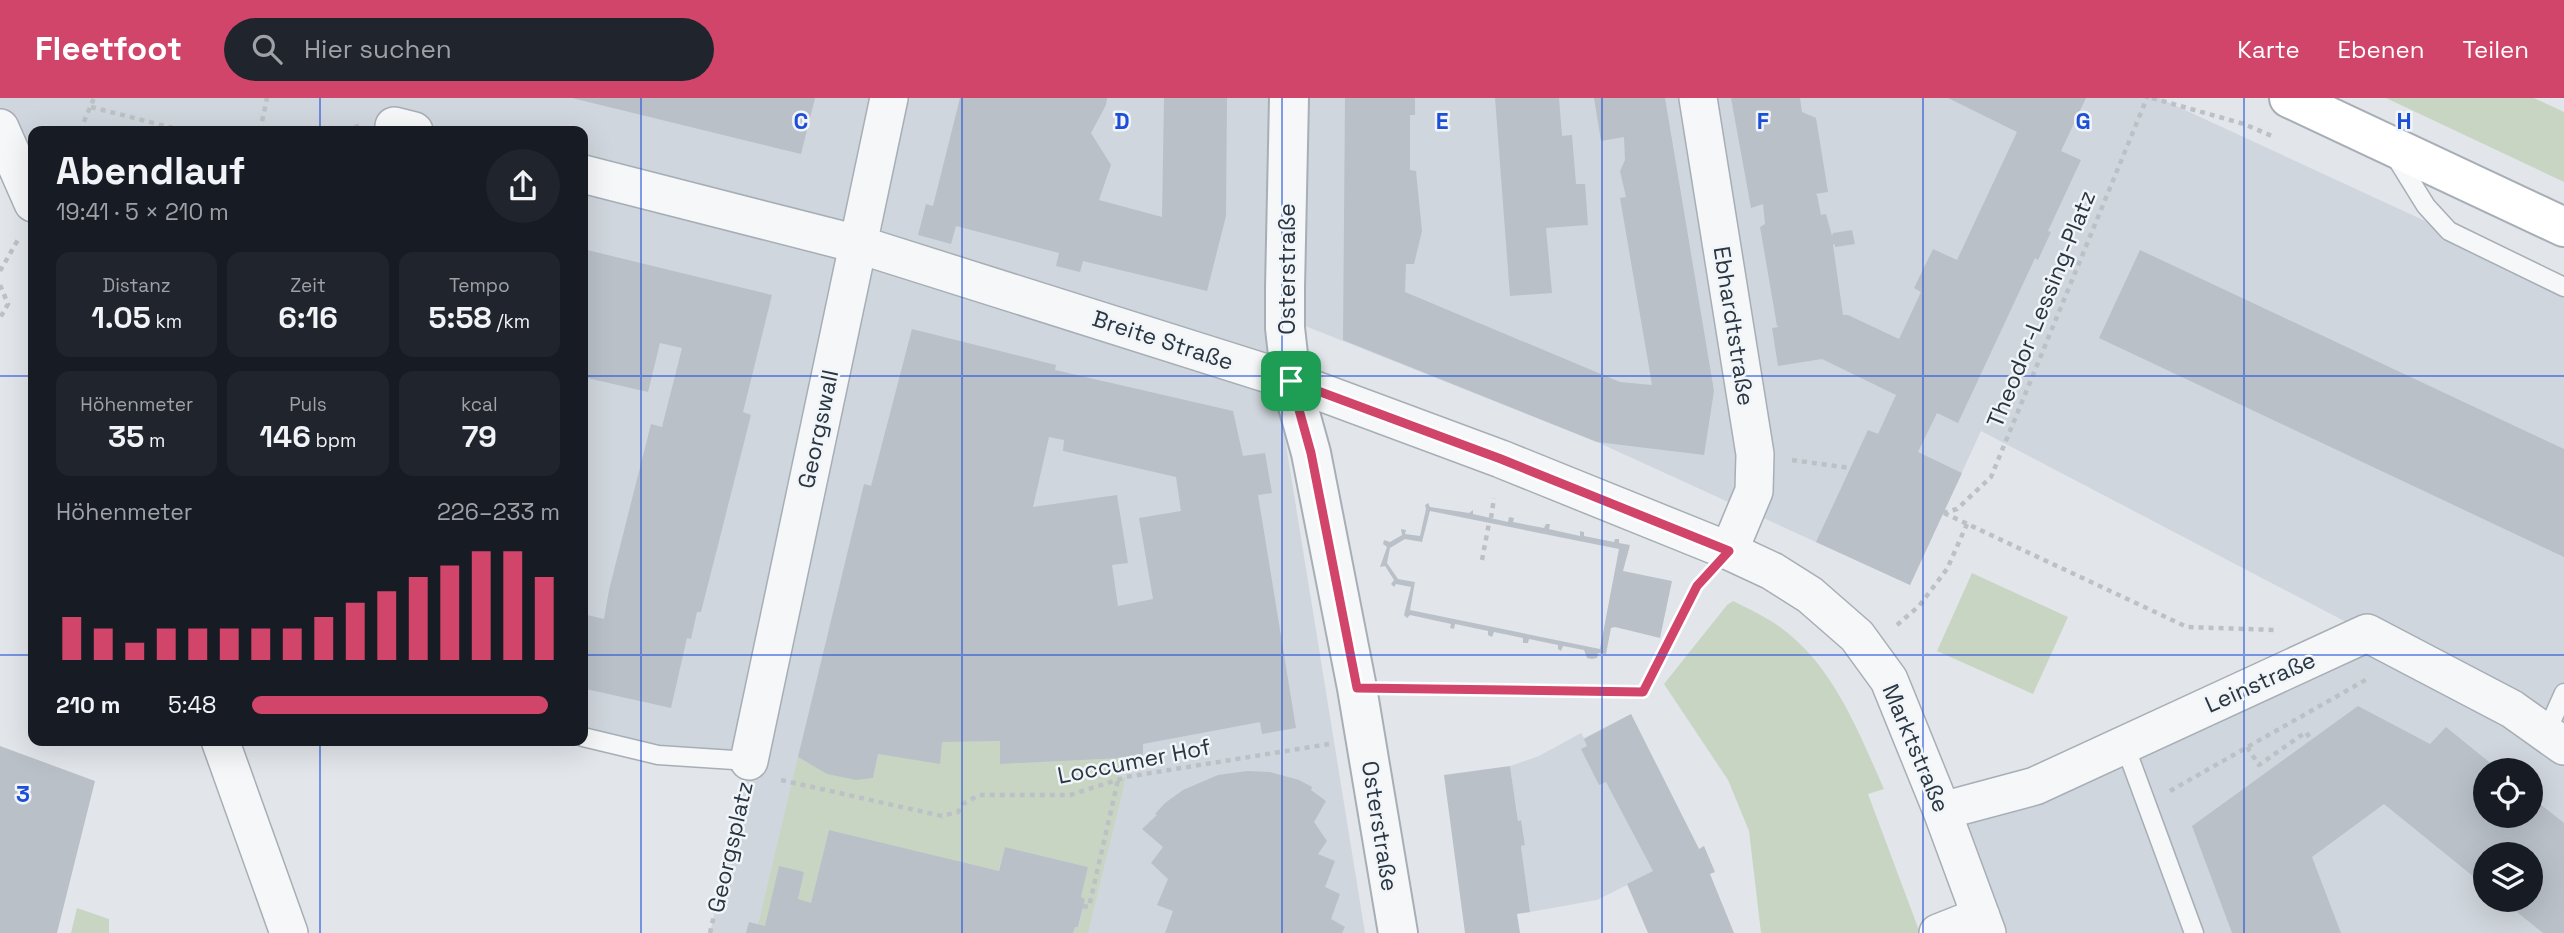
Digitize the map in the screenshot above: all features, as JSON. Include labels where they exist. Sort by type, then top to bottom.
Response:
[{"type":"main road","points":[[2289,98],[2564,227]]},
{"type":"street","name":"Georgswall","points":[[749,761],[889,98]]},
{"type":"street","name":"Osterstraße","points":[[1289,98],[1285,328],[1291,381],[1311,453],[1357,688],[1398,933]]},
{"type":"street","name":"Ebhardtstraße","points":[[1698,98],[1755,454],[1754,491],[1729,551]]},
{"type":"street","points":[[0,128],[28,192]]},
{"type":"street","name":"Breite Straße","points":[[588,175],[858,244],[1291,381],[1501,459],[1729,551]]},
{"type":"street","name":"Marktstraße","points":[[1729,551],[1772,571],[1810,596],[1857,636],[1889,680],[1984,925]]},
{"type":"street","name":"Leinstraße","points":[[1942,811],[2035,786],[2367,633],[2512,709],[2555,739]]},
{"type":"street","points":[[221,746],[289,933]]},
{"type":"street","points":[[1938,933],[1984,925]]},
{"type":"lane","points":[[2388,144],[2426,206],[2449,231],[2564,286]]},
{"type":"lane","points":[[2555,739],[2564,693]]},
{"type":"lane","name":"Georgsplatz","points":[[588,738],[658,755],[749,761]]},
{"type":"lane","points":[[2124,743],[2194,933]]},
{"type":"path","points":[[82,126],[94,98]]},
{"type":"path","points":[[261,126],[267,98]]},
{"type":"path","points":[[2150,98],[2244,124]]},
{"type":"path","name":"Theodor-Lessing-Platz","points":[[1967,524],[1943,513],[1957,509],[1991,477],[2150,98]]},
{"type":"path","points":[[91,107],[166,126]]},
{"type":"path","points":[[0,271],[20,237]]},
{"type":"path","points":[[0,285],[8,304],[0,318]]},
{"type":"path","points":[[1755,454],[1850,468]]},
{"type":"path","points":[[1482,560],[1489,523]]},
{"type":"path","points":[[1857,636],[1888,633],[1919,606],[1947,569],[1967,524],[2187,627],[2287,630]]},
{"type":"path","points":[[1357,688],[1643,692],[1697,586],[1729,551]]},
{"type":"path","points":[[2147,804],[2410,655]]},
{"type":"path","points":[[2247,747],[2259,765],[2306,732],[2311,740]]},
{"type":"path","name":"Loccumer Hof","points":[[792,783],[942,816],[958,812],[963,804],[979,795],[1070,795],[1119,779],[1365,738]]},
{"type":"path","name":"Georgsplatz","points":[[710,933],[749,761]]},
{"type":"path","points":[[1083,906],[1089,907],[1119,779]]},
{"type":"shaded area","points":[[0,98],[2159,98],[2564,285],[2564,933],[1959,933],[1986,923],[1949,822],[2367,633],[1981,431],[1910,585],[1597,442],[1280,316],[1276,383],[1365,933],[710,933],[748,761],[588,738],[588,126],[28,126],[28,192],[0,128]]},
{"type":"shaded area","points":[[1631,714],[1699,849],[1597,900],[1530,912],[1521,846],[1525,845],[1521,820],[1518,821],[1510,766],[1539,756],[1581,733],[1584,738]]},
{"type":"green space","points":[[2386,98],[2534,98],[2564,112],[2564,182]]},
{"type":"green space","points":[[1972,573],[2068,617],[2033,694],[1937,651]]},
{"type":"green space","points":[[1733,601],[1775,623],[1799,643],[1830,680],[1842,701],[1884,789],[1868,794],[1920,933],[1761,933],[1749,831],[1728,780],[1664,684]]},
{"type":"green space","points":[[1000,741],[1001,764],[1122,758],[1119,778],[1126,777],[1088,933],[1073,933],[1075,927],[1079,927],[1085,899],[1081,897],[1088,867],[1005,847],[998,871],[829,830],[811,903],[798,900],[790,932],[758,925],[798,757],[834,775],[873,778],[878,754],[940,763],[942,742]]},
{"type":"green space","points":[[77,908],[109,919],[109,933],[71,933]]},
{"type":"building","points":[[572,98],[815,98],[801,154]]},
{"type":"building","points":[[960,98],[1107,98],[1091,133],[1111,165],[1099,200],[1162,217],[1164,98],[1227,98],[1226,216],[1207,291],[1083,261],[1080,272],[1056,266],[1059,253],[956,226],[951,244],[918,235],[926,204],[933,206]]},
{"type":"building","points":[[1345,98],[1415,98],[1415,115],[1410,115],[1410,170],[1416,171],[1422,231],[1414,264],[1406,264],[1405,292],[1620,382],[1652,385],[1620,198],[1626,197],[1620,171],[1625,160],[1624,137],[1601,141],[1594,98],[1665,98],[1714,391],[1704,455],[1597,442],[1343,340]]},
{"type":"building","points":[[1495,98],[1559,98],[1562,136],[1572,135],[1576,184],[1585,184],[1588,225],[1546,228],[1552,293],[1510,296]]},
{"type":"building","points":[[1731,98],[1800,98],[1802,112],[1816,118],[1828,192],[1815,194],[1821,215],[1826,214],[1832,236],[1833,233],[1852,230],[1855,244],[1833,245],[1843,315],[1899,339],[1921,292],[1914,288],[1933,249],[1957,260],[2017,132],[1948,98],[2086,98],[2061,151],[2081,160],[2048,231],[2051,232],[2038,260],[2035,258],[1958,423],[1937,413],[1918,452],[1962,473],[1910,585],[1816,542],[1868,430],[1878,434],[1896,395],[1822,359],[1778,366],[1772,328],[1779,327],[1760,227],[1765,224],[1763,204],[1751,208]]},
{"type":"building","points":[[588,250],[772,295],[743,412],[751,415],[701,612],[697,612],[691,639],[687,638],[671,708],[588,689],[588,615],[604,619],[651,424],[662,427],[682,348],[660,343],[648,392],[588,378]]},
{"type":"building","points":[[2140,250],[2564,449],[2564,557],[2099,338]]},
{"type":"building","points":[[912,329],[1056,365],[1055,370],[1233,411],[1243,456],[1265,453],[1272,493],[1258,495],[1296,728],[1262,734],[1260,722],[1143,744],[1143,757],[1000,764],[1000,741],[942,742],[940,764],[878,754],[873,778],[856,780],[827,774],[798,757],[864,484],[871,486]],"holes":[[[1049,437],[1064,440],[1063,451],[1176,477],[1181,511],[1139,518],[1153,599],[1118,606],[1112,565],[1128,563],[1117,495],[1033,507]]]},
{"type":"building","points":[[1428,503],[1430,507],[1469,513],[1473,510],[1473,514],[1508,522],[1509,517],[1514,518],[1513,522],[1544,528],[1546,524],[1550,524],[1549,529],[1580,536],[1580,531],[1584,532],[1584,536],[1614,542],[1619,539],[1619,543],[1630,545],[1623,571],[1672,581],[1660,638],[1611,628],[1606,654],[1598,653],[1597,658],[1592,659],[1587,658],[1584,650],[1563,646],[1561,651],[1558,645],[1529,639],[1528,643],[1523,643],[1523,638],[1494,632],[1492,637],[1488,635],[1488,631],[1455,624],[1454,629],[1450,628],[1451,624],[1410,615],[1407,618],[1404,615],[1411,587],[1396,584],[1394,587],[1391,584],[1394,580],[1385,566],[1380,567],[1387,547],[1383,544],[1384,540],[1390,542],[1402,535],[1401,529],[1406,530],[1405,534],[1420,536],[1425,505]],"holes":[[[1430,511],[1619,549],[1600,649],[1410,610],[1415,582],[1398,579],[1387,563],[1390,548],[1405,539],[1422,542]]]},
{"type":"building","points":[[2358,706],[2430,744],[2446,727],[2484,758],[2473,758],[2473,828],[2543,828],[2543,806],[2564,823],[2564,933],[2543,933],[2517,912],[2543,912],[2543,842],[2473,842],[2473,876],[2384,804],[2312,857],[2341,933],[2232,933],[2192,826]]},
{"type":"building","points":[[1631,714],[1699,849],[1704,846],[1715,872],[1710,874],[1734,933],[1648,933],[1627,884],[1653,871],[1606,782],[1599,785],[1581,749],[1587,746],[1584,739]]},
{"type":"building","points":[[0,746],[95,781],[57,933],[0,933]]},
{"type":"building","points":[[1510,766],[1518,821],[1521,820],[1525,845],[1521,846],[1530,912],[1517,914],[1520,933],[1465,933],[1444,775]]},
{"type":"building","points":[[1247,771],[1270,772],[1299,780],[1312,787],[1311,790],[1326,801],[1314,822],[1327,841],[1318,854],[1335,861],[1325,887],[1340,894],[1331,919],[1345,927],[1342,933],[1165,933],[1173,911],[1157,905],[1168,879],[1151,863],[1163,847],[1142,829],[1165,803],[1183,790],[1218,775]]},
{"type":"building","points":[[829,830],[999,871],[1005,847],[1088,867],[1081,897],[1085,899],[1078,927],[1075,927],[1073,933],[746,933],[749,922],[765,926],[779,866],[804,872],[798,899],[811,903]]},
{"type":"route","points":[[1291,381],[1501,459],[1729,551],[1697,586],[1643,692],[1357,688],[1311,453],[1291,381]]}]
